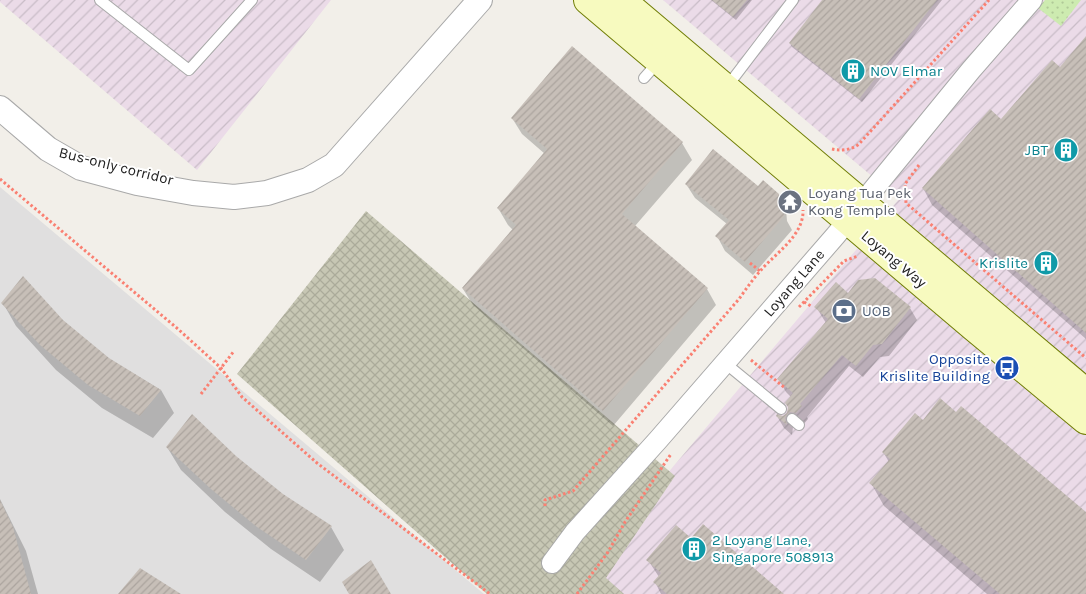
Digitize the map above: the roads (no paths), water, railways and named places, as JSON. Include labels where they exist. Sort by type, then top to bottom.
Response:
[{"type":"main road","name":"Loyang Way","points":[[588,0],[652,69],[855,212],[1086,392]]},
{"type":"main road","name":"Loyang Way","points":[[621,0],[725,88],[974,327],[1086,420]]},
{"type":"street","name":"Bus-only corridor","points":[[0,108],[48,149],[138,174],[194,185],[234,188],[266,184],[305,169],[329,152],[355,142],[480,0]]},
{"type":"street","name":"Loyang Lane","points":[[552,563],[575,532],[658,440],[731,368],[971,70],[1032,0]]},
{"type":"lane","points":[[100,0],[189,70],[252,0]]},
{"type":"lane","points":[[725,88],[793,0]]},
{"type":"lane","points":[[731,368],[780,409]]},
{"type":"place","name":"NOV Elmar","points":[[853,71]]},
{"type":"place","name":"JBT","points":[[1066,150]]},
{"type":"place","name":"Loyang Tua Pek Kong Temple","points":[[790,202]]},
{"type":"place","name":"Krislite","points":[[1046,263]]},
{"type":"place","name":"UOB","points":[[844,311]]},
{"type":"place","name":"Opposite Krislite Building","points":[[1007,368]]},
{"type":"place","name":"2 Loyang Lane, Singapore 508913","points":[[694,549]]}]
